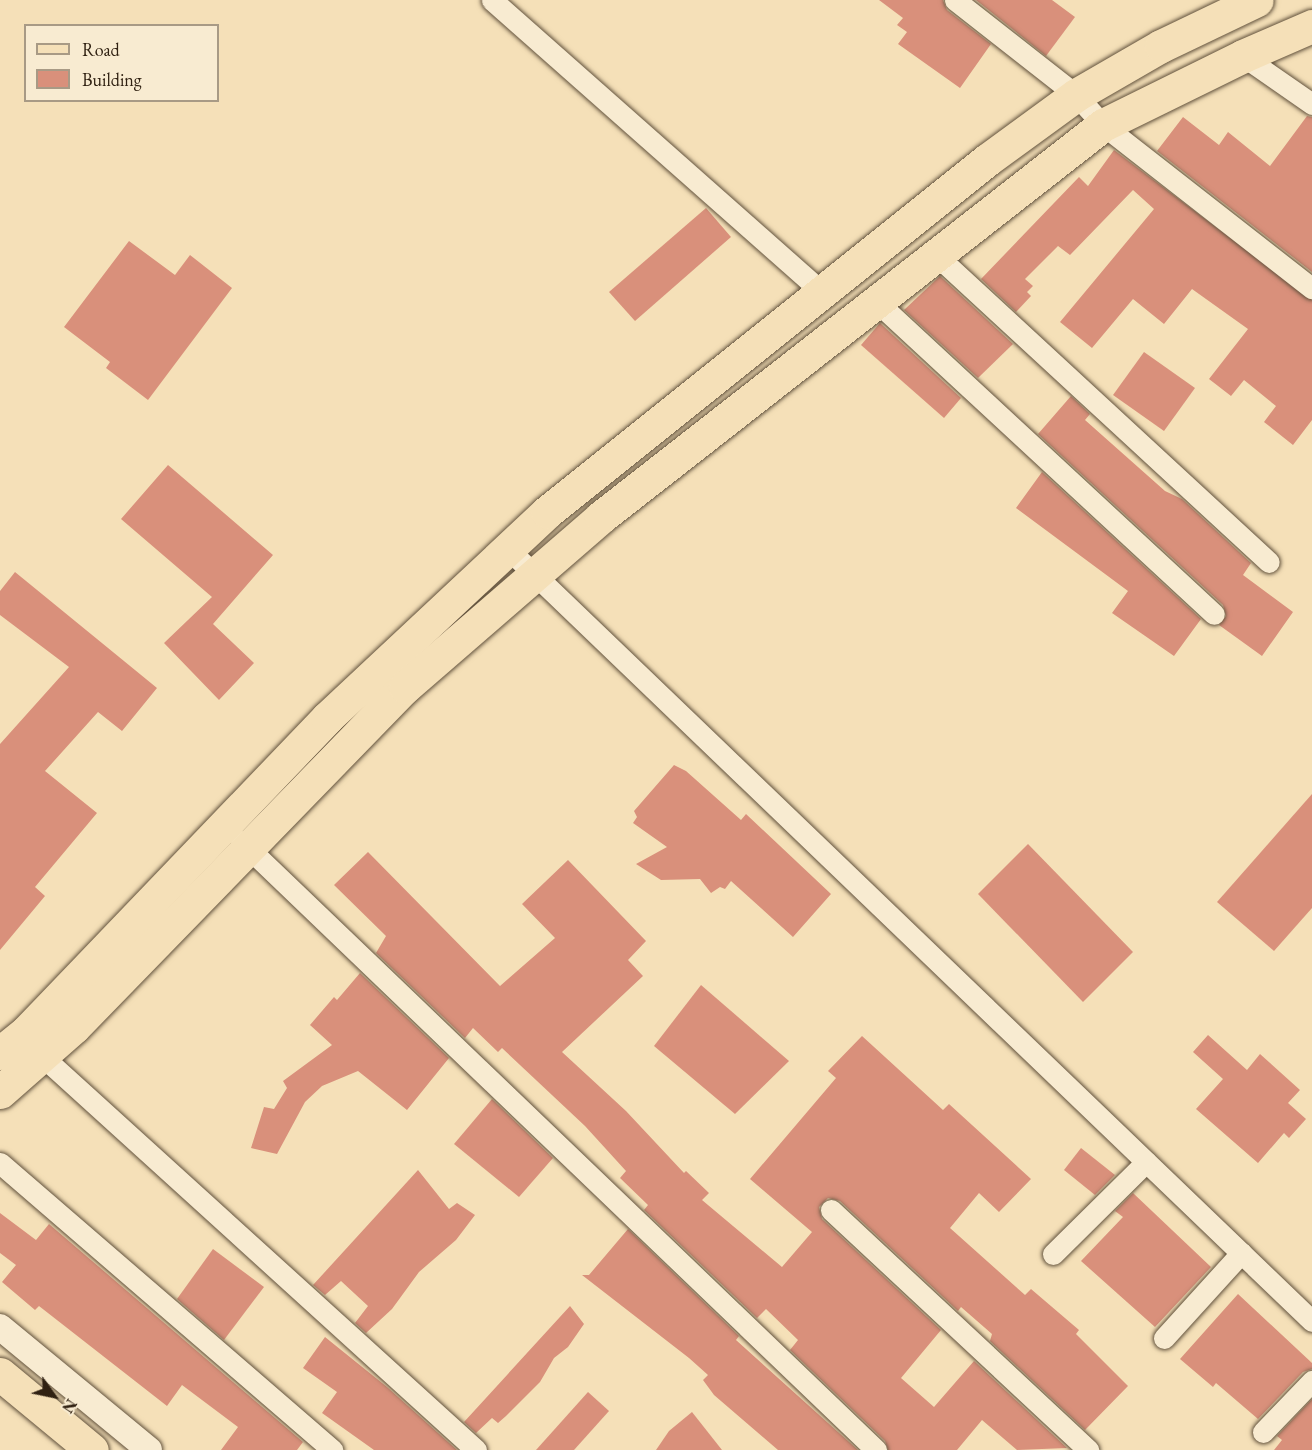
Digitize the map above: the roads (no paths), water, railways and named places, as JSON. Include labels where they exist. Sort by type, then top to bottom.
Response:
[{"type":"main road","points":[[0,1092],[34,1043],[223,824],[335,710],[507,548],[821,291],[987,160],[1076,95],[1161,46],[1257,0]]},
{"type":"main road","points":[[0,1053],[34,1043],[246,847],[405,687],[532,574],[877,302],[934,254],[1104,125],[1243,56],[1312,26]]},
{"type":"main road","points":[[0,1374],[92,1450]]},
{"type":"street","points":[[492,0],[821,291]]},
{"type":"street","points":[[955,0],[1076,95],[1104,125],[1312,288]]},
{"type":"street","points":[[1243,56],[1312,104]]},
{"type":"street","points":[[934,254],[1269,562]]},
{"type":"street","points":[[877,302],[1214,614]]},
{"type":"street","points":[[507,548],[1312,1321]]},
{"type":"street","points":[[223,824],[876,1450]]},
{"type":"street","points":[[34,1043],[476,1450]]},
{"type":"street","points":[[0,1162],[332,1450]]},
{"type":"street","points":[[1053,1254],[1146,1162]]},
{"type":"street","points":[[831,1210],[1088,1450]]},
{"type":"street","points":[[1164,1338],[1241,1253]]},
{"type":"street","points":[[0,1327],[149,1450]]},
{"type":"street","points":[[1263,1432],[1312,1381]]}]
